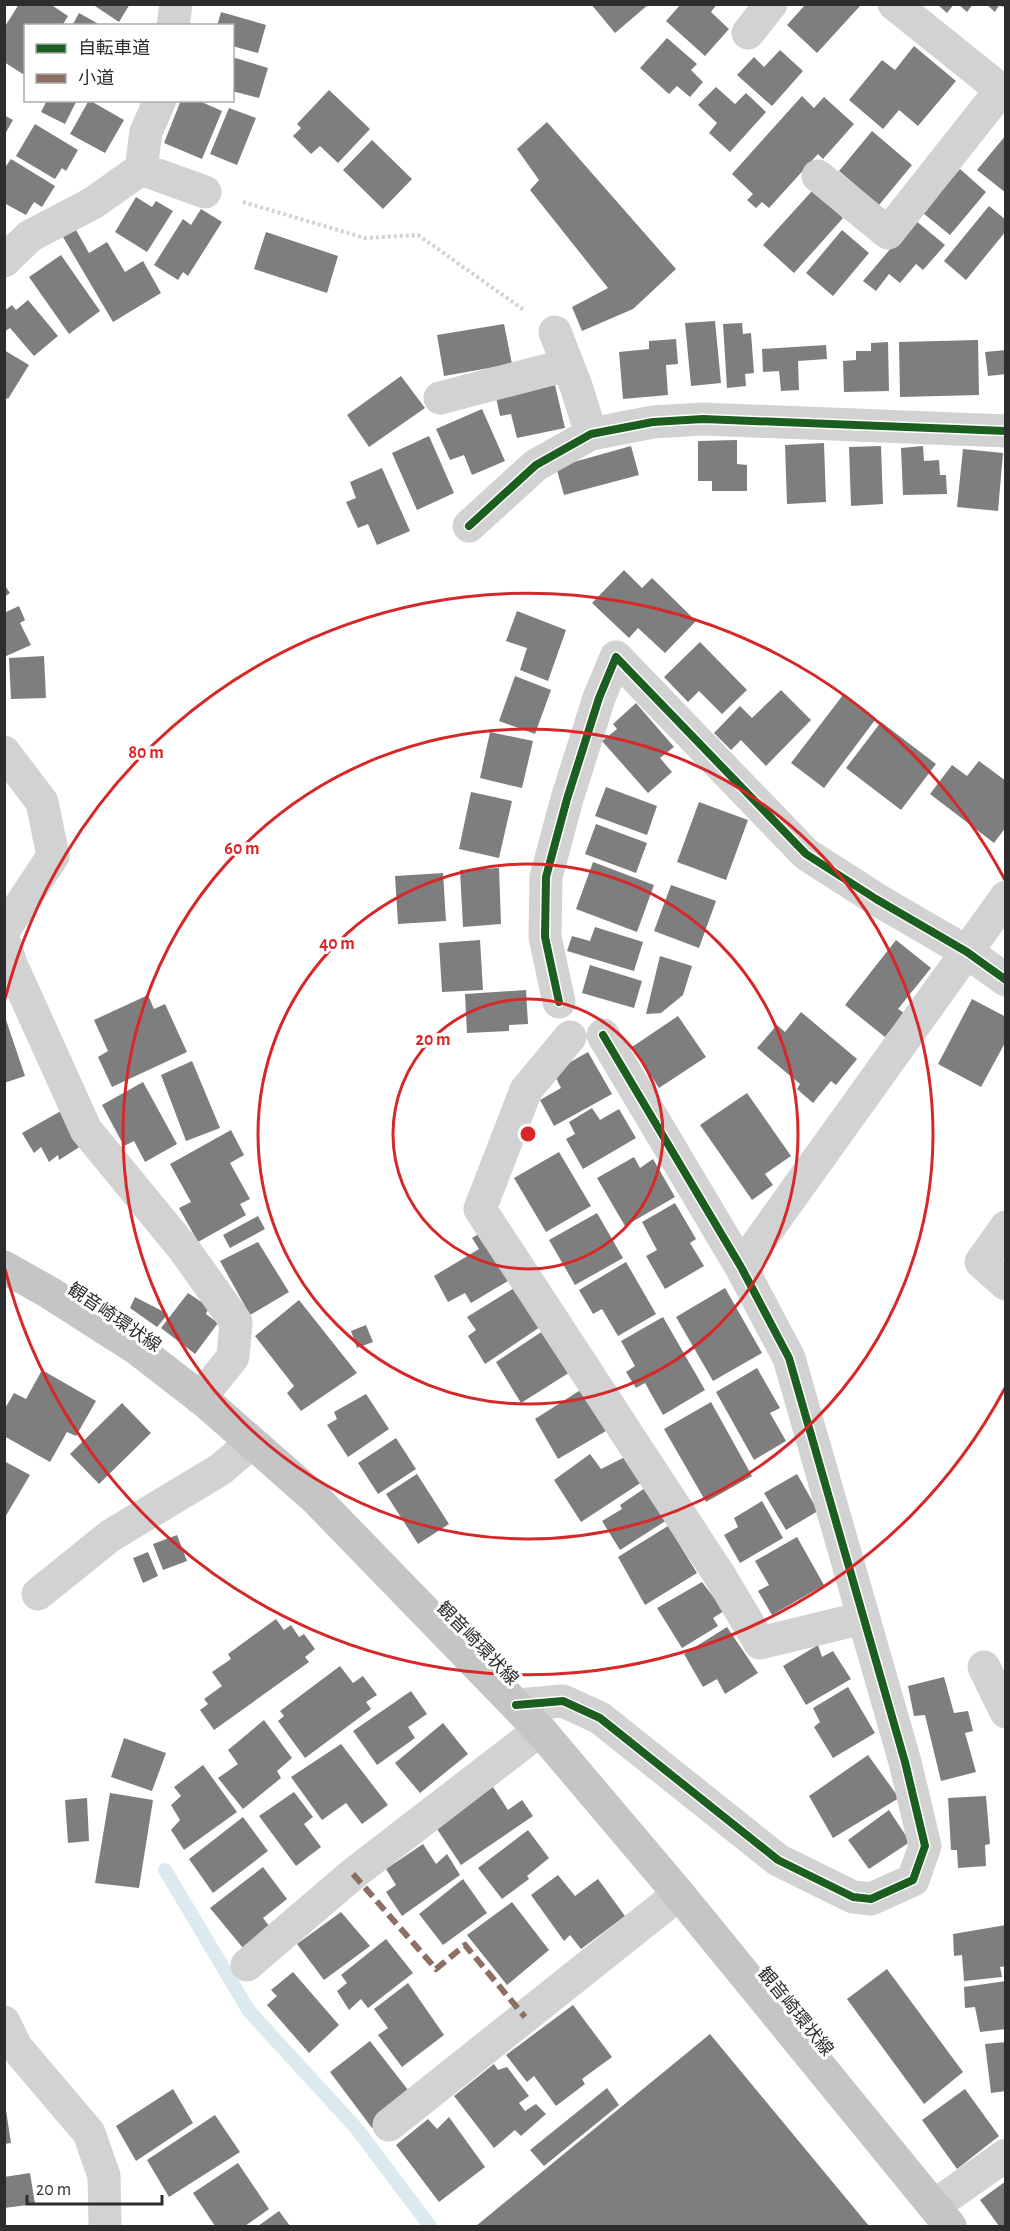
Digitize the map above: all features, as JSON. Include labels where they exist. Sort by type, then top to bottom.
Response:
[{"type":"main road","name":"観音崎環状線","points":[[4,1267],[50,1293],[136,1348],[200,1398],[315,1498],[540,1730],[678,1893],[942,2216]]},
{"type":"street","points":[[173,24],[176,4]]},
{"type":"street","points":[[748,33],[771,4]]},
{"type":"street","points":[[818,176],[888,233],[1003,92],[894,4]]},
{"type":"street","points":[[4,261],[30,236],[93,203],[141,169],[146,132],[159,102]]},
{"type":"street","points":[[141,169],[205,192]]},
{"type":"street","points":[[555,332],[591,434]]},
{"type":"street","points":[[440,398],[567,364]]},
{"type":"street","points":[[469,526],[536,465],[591,434],[653,422],[703,419],[1005,431]]},
{"type":"street","points":[[559,1002],[545,937],[546,877],[567,798],[599,698],[616,657],[806,854],[876,899],[967,952],[1005,980]]},
{"type":"street","points":[[4,752],[42,802],[53,856],[4,930]]},
{"type":"street","points":[[741,1267],[1005,897]]},
{"type":"street","points":[[4,940],[11,964],[87,1130],[183,1248],[236,1322],[233,1357],[200,1398]]},
{"type":"street","points":[[516,1705],[563,1701],[600,1718],[778,1860],[853,1897],[871,1899],[913,1880],[925,1846],[905,1762],[789,1358],[741,1267],[603,1035]]},
{"type":"street","points":[[570,1037],[526,1090],[480,1209],[720,1576],[760,1643],[863,1618]]},
{"type":"street","points":[[1005,1227],[981,1262],[1005,1284]]},
{"type":"street","points":[[38,1594],[110,1536],[220,1469],[250,1443]]},
{"type":"street","points":[[984,1668],[1005,1712]]},
{"type":"street","points":[[247,1965],[353,1874],[540,1730]]},
{"type":"street","points":[[389,2125],[678,1893]]},
{"type":"street","points":[[4,2022],[16,2047],[89,2133],[104,2176],[105,2226]]},
{"type":"street","points":[[942,2216],[1005,2155]]},
{"type":"path","points":[[205,192],[365,238],[418,235],[555,332]]},
{"type":"building","points":[[19,4],[50,4],[68,16],[63,24],[24,24],[24,75],[4,62],[4,28]]},
{"type":"building","points":[[92,4],[130,4],[119,22]]},
{"type":"building","points":[[591,4],[649,4],[615,33]]},
{"type":"building","points":[[681,4],[717,4],[711,12],[729,29],[705,56],[666,21]]},
{"type":"building","points":[[806,4],[859,4],[860,6],[817,53],[787,25]]},
{"type":"building","points":[[937,4],[954,4],[947,13]]},
{"type":"building","points":[[958,4],[973,4],[967,12]]},
{"type":"building","points":[[986,4],[1005,4],[1003,7],[999,5],[995,12]]},
{"type":"building","points":[[221,12],[266,25],[258,53],[234,47],[234,24],[218,24]]},
{"type":"building","points":[[79,13],[98,24],[73,24]]},
{"type":"building","points":[[667,38],[697,64],[691,70],[703,82],[690,97],[677,86],[669,94],[640,68]]},
{"type":"building","points":[[914,46],[956,81],[918,126],[899,110],[883,129],[849,100],[882,60],[895,70]]},
{"type":"building","points":[[780,50],[803,71],[772,106],[737,75],[754,57],[764,67]]},
{"type":"building","points":[[234,58],[268,68],[259,98],[234,92]]},
{"type":"building","points":[[716,87],[735,104],[746,93],[766,112],[730,152],[709,133],[717,123],[698,105]]},
{"type":"building","points":[[329,90],[370,129],[338,163],[320,146],[311,154],[293,136],[301,128],[297,124]]},
{"type":"building","points":[[802,96],[814,108],[824,97],[854,124],[823,159],[818,154],[769,208],[762,202],[756,208],[747,200],[753,194],[732,174]]},
{"type":"building","points":[[46,102],[76,102],[65,124],[41,112]]},
{"type":"building","points":[[88,102],[92,102],[124,120],[105,153],[70,134]]},
{"type":"building","points":[[180,102],[202,102],[222,111],[202,159],[164,143]]},
{"type":"building","points":[[229,108],[256,118],[237,165],[210,154]]},
{"type":"building","points":[[4,115],[13,120],[4,136]]},
{"type":"building","points":[[547,122],[676,269],[633,309],[582,331],[572,307],[608,288],[530,190],[539,180],[517,149]]},
{"type":"building","points":[[35,124],[78,150],[66,171],[62,168],[55,179],[16,156]]},
{"type":"building","points":[[872,131],[912,165],[879,205],[839,171]]},
{"type":"building","points":[[1006,135],[1006,193],[977,170]]},
{"type":"building","points":[[372,140],[412,179],[383,209],[343,170]]},
{"type":"building","points":[[11,159],[55,186],[42,207],[34,202],[26,215],[4,203],[4,169]]},
{"type":"building","points":[[960,169],[986,192],[950,235],[923,213]]},
{"type":"building","points":[[812,191],[843,218],[794,273],[763,245]]},
{"type":"building","points":[[136,197],[152,207],[156,201],[173,211],[147,252],[115,232]]},
{"type":"building","points":[[989,206],[1006,220],[1006,231],[966,280],[944,261]]},
{"type":"building","points":[[201,209],[222,222],[188,276],[183,272],[178,280],[154,265],[183,219],[191,225]]},
{"type":"building","points":[[915,220],[945,245],[923,270],[916,264],[900,283],[889,274],[876,291],[863,281]]},
{"type":"building","points":[[76,230],[89,253],[107,242],[125,272],[143,261],[161,293],[113,322],[63,237]]},
{"type":"building","points":[[842,230],[869,253],[833,296],[806,273]]},
{"type":"building","points":[[266,232],[338,256],[327,293],[254,269]]},
{"type":"building","points":[[61,255],[100,311],[69,334],[29,277]]},
{"type":"building","points":[[28,300],[58,336],[34,356],[10,328],[4,332],[4,311],[12,305],[16,310]]},
{"type":"building","points":[[715,321],[721,383],[691,386],[685,323]]},
{"type":"building","points":[[742,323],[743,334],[751,333],[754,373],[745,374],[746,386],[727,388],[723,324]]},
{"type":"building","points":[[504,324],[512,364],[444,376],[437,335]]},
{"type":"building","points":[[676,339],[678,364],[666,365],[668,395],[623,399],[619,352],[649,349],[649,341]]},
{"type":"building","points":[[978,340],[979,395],[900,397],[899,342]]},
{"type":"building","points":[[888,342],[889,391],[844,392],[843,361],[856,360],[856,351],[871,351],[871,343]]},
{"type":"building","points":[[826,345],[827,359],[798,361],[799,390],[781,391],[779,371],[763,372],[762,349]]},
{"type":"building","points":[[4,350],[29,365],[8,399],[4,397]]},
{"type":"building","points":[[1006,350],[1006,374],[988,376],[985,352]]},
{"type":"building","points":[[401,376],[425,408],[369,447],[347,415]]},
{"type":"building","points":[[555,385],[565,428],[517,438],[511,414],[500,416],[496,397]]},
{"type":"building","points":[[482,409],[505,461],[472,475],[464,455],[450,460],[436,429]]},
{"type":"building","points":[[429,436],[454,493],[417,510],[392,453]]},
{"type":"building","points":[[737,440],[737,464],[747,465],[747,491],[712,491],[712,481],[698,481],[698,441]]},
{"type":"building","points":[[824,443],[826,502],[787,504],[785,445]]},
{"type":"building","points":[[631,446],[639,475],[564,495],[556,467]]},
{"type":"building","points":[[881,446],[883,504],[851,506],[849,447]]},
{"type":"building","points":[[923,446],[924,461],[939,460],[940,475],[946,475],[947,494],[903,495],[901,448]]},
{"type":"building","points":[[963,449],[1003,453],[998,511],[957,507]]},
{"type":"building","points":[[382,468],[410,531],[377,545],[368,524],[358,528],[346,502],[356,498],[350,482]]},
{"type":"building","points":[[624,570],[642,588],[652,578],[696,621],[665,653],[638,628],[629,638],[592,603]]},
{"type":"building","points":[[4,584],[10,593],[4,597]]},
{"type":"building","points":[[19,606],[25,620],[20,623],[31,645],[4,657],[4,613]]},
{"type":"building","points":[[517,611],[566,630],[548,681],[520,670],[527,648],[506,641]]},
{"type":"building","points":[[700,642],[747,690],[722,714],[699,691],[688,702],[664,677]]},
{"type":"building","points":[[44,656],[46,698],[11,699],[9,658]]},
{"type":"building","points":[[515,676],[551,690],[535,734],[499,721]]},
{"type":"building","points":[[781,690],[811,720],[766,766],[741,740],[731,750],[714,733],[740,706],[752,718]]},
{"type":"building","points":[[843,695],[875,720],[824,788],[791,763]]},
{"type":"building","points":[[636,703],[674,747],[660,758],[672,772],[648,793],[602,741],[617,729],[613,724]]},
{"type":"building","points":[[881,722],[936,764],[901,810],[846,768]]},
{"type":"building","points":[[490,732],[533,741],[522,788],[480,778]]},
{"type":"building","points":[[979,761],[1006,781],[1006,827],[994,843],[930,794],[952,765],[967,776]]},
{"type":"building","points":[[606,787],[657,806],[647,835],[595,816]]},
{"type":"building","points":[[471,792],[512,801],[499,858],[459,849]]},
{"type":"building","points":[[699,802],[748,820],[726,880],[677,862]]},
{"type":"building","points":[[596,824],[647,843],[636,873],[585,854]]},
{"type":"building","points":[[593,862],[654,885],[637,932],[576,909]]},
{"type":"building","points":[[499,868],[501,924],[463,927],[460,870]]},
{"type":"building","points":[[443,873],[446,921],[398,924],[395,876]]},
{"type":"building","points":[[671,885],[716,901],[699,948],[654,931]]},
{"type":"building","points":[[595,927],[643,942],[634,971],[567,951],[572,936],[590,941]]},
{"type":"building","points":[[480,940],[483,990],[442,992],[439,943]]},
{"type":"building","points":[[896,940],[931,968],[898,1009],[904,1013],[885,1037],[845,1005]]},
{"type":"building","points":[[660,956],[692,966],[683,995],[661,1013],[646,1014]]},
{"type":"building","points":[[590,965],[642,981],[634,1008],[582,993]]},
{"type":"building","points":[[526,990],[528,1024],[509,1025],[509,1031],[467,1033],[465,994]]},
{"type":"building","points":[[148,995],[154,1009],[165,1004],[187,1052],[112,1087],[98,1057],[108,1051],[94,1020]]},
{"type":"building","points":[[972,999],[1006,1017],[1006,1041],[981,1087],[938,1064]]},
{"type":"building","points":[[801,1012],[857,1059],[836,1085],[831,1081],[813,1103],[797,1089],[800,1084],[757,1048],[777,1025],[785,1032]]},
{"type":"building","points":[[4,1014],[25,1076],[4,1083]]},
{"type":"building","points":[[678,1016],[706,1057],[659,1088],[632,1047]]},
{"type":"building","points":[[588,1052],[612,1094],[554,1126],[540,1100],[561,1088],[553,1072]]},
{"type":"building","points":[[192,1061],[220,1128],[186,1141],[161,1075]]},
{"type":"building","points":[[143,1082],[177,1144],[145,1162],[134,1141],[124,1146],[102,1105]]},
{"type":"building","points":[[747,1093],[791,1156],[765,1174],[773,1185],[752,1200],[700,1125]]},
{"type":"building","points":[[592,1108],[600,1120],[619,1109],[636,1138],[583,1169],[566,1139],[575,1134],[569,1122]]},
{"type":"building","points":[[61,1111],[81,1146],[59,1160],[58,1155],[49,1162],[41,1147],[34,1153],[22,1133]]},
{"type":"building","points":[[231,1130],[244,1155],[230,1163],[250,1199],[240,1204],[246,1215],[198,1242],[179,1208],[191,1202],[170,1164]]},
{"type":"building","points":[[559,1152],[591,1206],[546,1232],[514,1178]]},
{"type":"building","points":[[634,1157],[640,1168],[653,1159],[675,1197],[625,1226],[597,1178]]},
{"type":"building","points":[[675,1203],[696,1239],[690,1243],[704,1266],[665,1289],[646,1256],[657,1250],[642,1222]]},
{"type":"building","points":[[597,1213],[623,1258],[575,1285],[549,1240]]},
{"type":"building","points":[[258,1216],[265,1229],[230,1248],[223,1235]]},
{"type":"building","points":[[485,1230],[513,1278],[471,1303],[465,1293],[448,1302],[434,1276],[479,1249],[472,1238]]},
{"type":"building","points":[[258,1242],[289,1292],[250,1315],[220,1261]]},
{"type":"building","points":[[626,1262],[656,1314],[618,1336],[602,1309],[593,1314],[579,1290]]},
{"type":"building","points":[[519,1285],[543,1325],[485,1364],[468,1336],[476,1330],[467,1317]]},
{"type":"building","points":[[725,1288],[762,1353],[713,1381],[676,1317]]},
{"type":"building","points":[[188,1293],[209,1307],[206,1314],[218,1323],[195,1354],[161,1328]]},
{"type":"building","points":[[135,1297],[168,1314],[157,1327],[130,1308]]},
{"type":"building","points":[[299,1300],[357,1373],[301,1411],[287,1393],[294,1386],[255,1336]]},
{"type":"building","points":[[663,1317],[705,1390],[663,1415],[645,1383],[636,1388],[626,1372],[635,1366],[621,1341]]},
{"type":"building","points":[[366,1325],[373,1342],[357,1348],[351,1331]]},
{"type":"building","points":[[549,1327],[575,1369],[521,1403],[496,1362]]},
{"type":"building","points":[[757,1368],[780,1408],[770,1413],[786,1441],[754,1460],[716,1392]]},
{"type":"building","points":[[42,1370],[96,1401],[76,1436],[67,1432],[50,1462],[4,1436],[4,1410],[14,1393],[26,1399]]},
{"type":"building","points":[[582,1389],[606,1431],[558,1459],[535,1419]]},
{"type":"building","points":[[366,1394],[389,1429],[348,1457],[327,1425],[337,1419],[334,1412]]},
{"type":"building","points":[[711,1402],[752,1476],[706,1502],[664,1429]]},
{"type":"building","points":[[122,1403],[151,1433],[99,1484],[70,1454]]},
{"type":"building","points":[[396,1438],[416,1469],[378,1494],[358,1463]]},
{"type":"building","points":[[590,1454],[601,1469],[625,1457],[642,1482],[581,1522],[554,1480]]},
{"type":"building","points":[[4,1461],[30,1475],[4,1519]]},
{"type":"building","points":[[417,1474],[449,1524],[418,1544],[386,1494]]},
{"type":"building","points":[[797,1474],[818,1511],[786,1530],[764,1493]]},
{"type":"building","points":[[645,1488],[667,1520],[620,1550],[602,1521],[622,1509],[620,1505]]},
{"type":"building","points":[[762,1501],[783,1538],[740,1563],[724,1535],[738,1527],[734,1518]]},
{"type":"building","points":[[668,1526],[697,1573],[645,1605],[618,1557]]},
{"type":"building","points":[[177,1535],[187,1561],[163,1570],[153,1544]]},
{"type":"building","points":[[797,1537],[824,1585],[772,1615],[758,1591],[769,1585],[755,1561]]},
{"type":"building","points":[[148,1552],[158,1576],[143,1583],[133,1558]]},
{"type":"building","points":[[702,1582],[724,1611],[713,1618],[718,1626],[682,1648],[657,1608]]},
{"type":"building","points":[[276,1619],[284,1630],[291,1625],[299,1637],[304,1634],[315,1649],[305,1657],[309,1662],[214,1730],[200,1710],[208,1704],[204,1699],[222,1686],[212,1672],[231,1659],[228,1654]]},
{"type":"building","points":[[727,1627],[758,1673],[725,1694],[717,1679],[703,1687],[684,1654]]},
{"type":"building","points":[[818,1645],[822,1657],[833,1651],[851,1679],[806,1705],[783,1666]]},
{"type":"building","points":[[340,1666],[353,1683],[363,1676],[377,1695],[366,1702],[371,1709],[305,1758],[278,1721],[284,1716],[280,1711]]},
{"type":"building","points":[[944,1677],[954,1713],[968,1711],[973,1731],[965,1733],[976,1772],[941,1781],[925,1715],[914,1716],[908,1686]]},
{"type":"building","points":[[848,1687],[875,1733],[833,1758],[814,1727],[820,1722],[813,1708]]},
{"type":"building","points":[[411,1691],[427,1714],[408,1727],[415,1738],[377,1765],[353,1731]]},
{"type":"building","points":[[264,1720],[292,1758],[277,1771],[281,1778],[243,1809],[218,1778],[238,1764],[228,1750]]},
{"type":"building","points":[[443,1723],[468,1754],[420,1793],[395,1763]]},
{"type":"building","points":[[124,1738],[166,1753],[152,1791],[111,1777]]},
{"type":"building","points":[[341,1744],[388,1805],[362,1824],[346,1803],[322,1820],[291,1777]]},
{"type":"building","points":[[868,1755],[899,1798],[833,1838],[809,1796]]},
{"type":"building","points":[[203,1765],[237,1812],[184,1850],[171,1830],[180,1820],[171,1805],[181,1796],[174,1787]]},
{"type":"building","points":[[493,1787],[508,1810],[522,1800],[533,1816],[461,1865],[435,1826]]},
{"type":"building","points":[[294,1792],[313,1817],[304,1824],[321,1847],[296,1866],[259,1816]]},
{"type":"building","points":[[110,1793],[153,1800],[139,1888],[95,1883]]},
{"type":"building","points":[[986,1796],[990,1844],[985,1845],[986,1866],[958,1868],[957,1850],[951,1850],[948,1798]]},
{"type":"building","points":[[87,1798],[89,1841],[68,1843],[65,1800]]},
{"type":"building","points":[[889,1810],[910,1842],[869,1869],[848,1840]]},
{"type":"building","points":[[243,1817],[268,1851],[213,1893],[189,1859]]},
{"type":"building","points":[[528,1830],[549,1858],[527,1876],[529,1879],[502,1899],[478,1868]]},
{"type":"building","points":[[423,1844],[436,1864],[447,1854],[460,1875],[402,1916],[386,1892],[396,1885],[386,1869]]},
{"type":"building","points":[[263,1867],[287,1899],[263,1918],[270,1927],[243,1948],[210,1908]]},
{"type":"building","points":[[558,1875],[575,1896],[598,1879],[625,1916],[581,1949],[570,1935],[564,1941],[531,1895]]},
{"type":"building","points":[[463,1879],[487,1913],[443,1945],[419,1914]]},
{"type":"building","points":[[512,1902],[549,1950],[507,1985],[467,1935]]},
{"type":"building","points":[[341,1912],[370,1946],[324,1980],[297,1944]]},
{"type":"building","points":[[1006,1925],[1006,1966],[1000,1967],[1002,1977],[964,1981],[962,1955],[954,1956],[953,1934]]},
{"type":"building","points":[[386,1939],[413,1973],[368,2008],[361,1999],[349,2010],[337,1991],[347,1983],[341,1975]]},
{"type":"building","points":[[887,1969],[963,2072],[924,2104],[847,1999]]},
{"type":"building","points":[[293,1972],[339,2025],[309,2053],[267,2005],[277,1996],[271,1990]]},
{"type":"building","points":[[1006,1981],[1006,2029],[980,2032],[975,2007],[965,2008],[964,1987]]},
{"type":"building","points":[[408,1983],[444,2035],[402,2067],[378,2035],[388,2028],[374,2009]]},
{"type":"building","points":[[573,2005],[612,2057],[582,2079],[585,2084],[556,2106],[534,2076],[527,2082],[506,2055]]},
{"type":"building","points":[[710,2034],[869,2226],[476,2226]]},
{"type":"building","points":[[370,2041],[408,2090],[395,2111],[372,2128],[330,2072]]},
{"type":"building","points":[[1006,2042],[1006,2091],[991,2093],[985,2044]]},
{"type":"building","points":[[494,2064],[498,2070],[507,2067],[529,2096],[519,2103],[525,2111],[536,2104],[546,2114],[521,2136],[515,2130],[494,2148],[454,2096]]},
{"type":"building","points":[[607,2088],[619,2105],[544,2166],[530,2150]]},
{"type":"building","points":[[173,2089],[193,2123],[136,2161],[116,2126]]},
{"type":"building","points":[[965,2089],[999,2136],[957,2169],[922,2120]]},
{"type":"building","points":[[4,2097],[11,2143],[4,2144]]},
{"type":"building","points":[[215,2115],[240,2152],[169,2197],[147,2160]]},
{"type":"building","points":[[449,2117],[485,2167],[439,2202],[396,2145],[428,2119],[437,2129]]},
{"type":"building","points":[[238,2163],[269,2209],[245,2226],[215,2226],[193,2193]]},
{"type":"building","points":[[30,2173],[35,2204],[4,2208],[4,2177]]},
{"type":"building","points":[[1006,2181],[1006,2226],[999,2226],[980,2200]]},
{"type":"building","points":[[279,2211],[290,2226],[258,2226]]},
{"type":"waterway","points":[[165,1870],[249,2011],[357,2129],[430,2226]]},
{"type":"marked path","points":[[353,1874],[436,1969],[465,1945],[525,2017]]},
{"type":"cycle path","points":[[469,526],[536,465],[591,434],[653,422],[703,419],[1006,431]]},
{"type":"cycle path","points":[[559,1002],[545,937],[546,877],[567,799],[599,698],[616,657],[806,854],[876,899],[967,952],[1006,980]]},
{"type":"cycle path","points":[[516,1705],[563,1701],[600,1718],[778,1860],[853,1897],[871,1899],[913,1880],[925,1846],[905,1762],[789,1358],[741,1267],[603,1035]]}]
